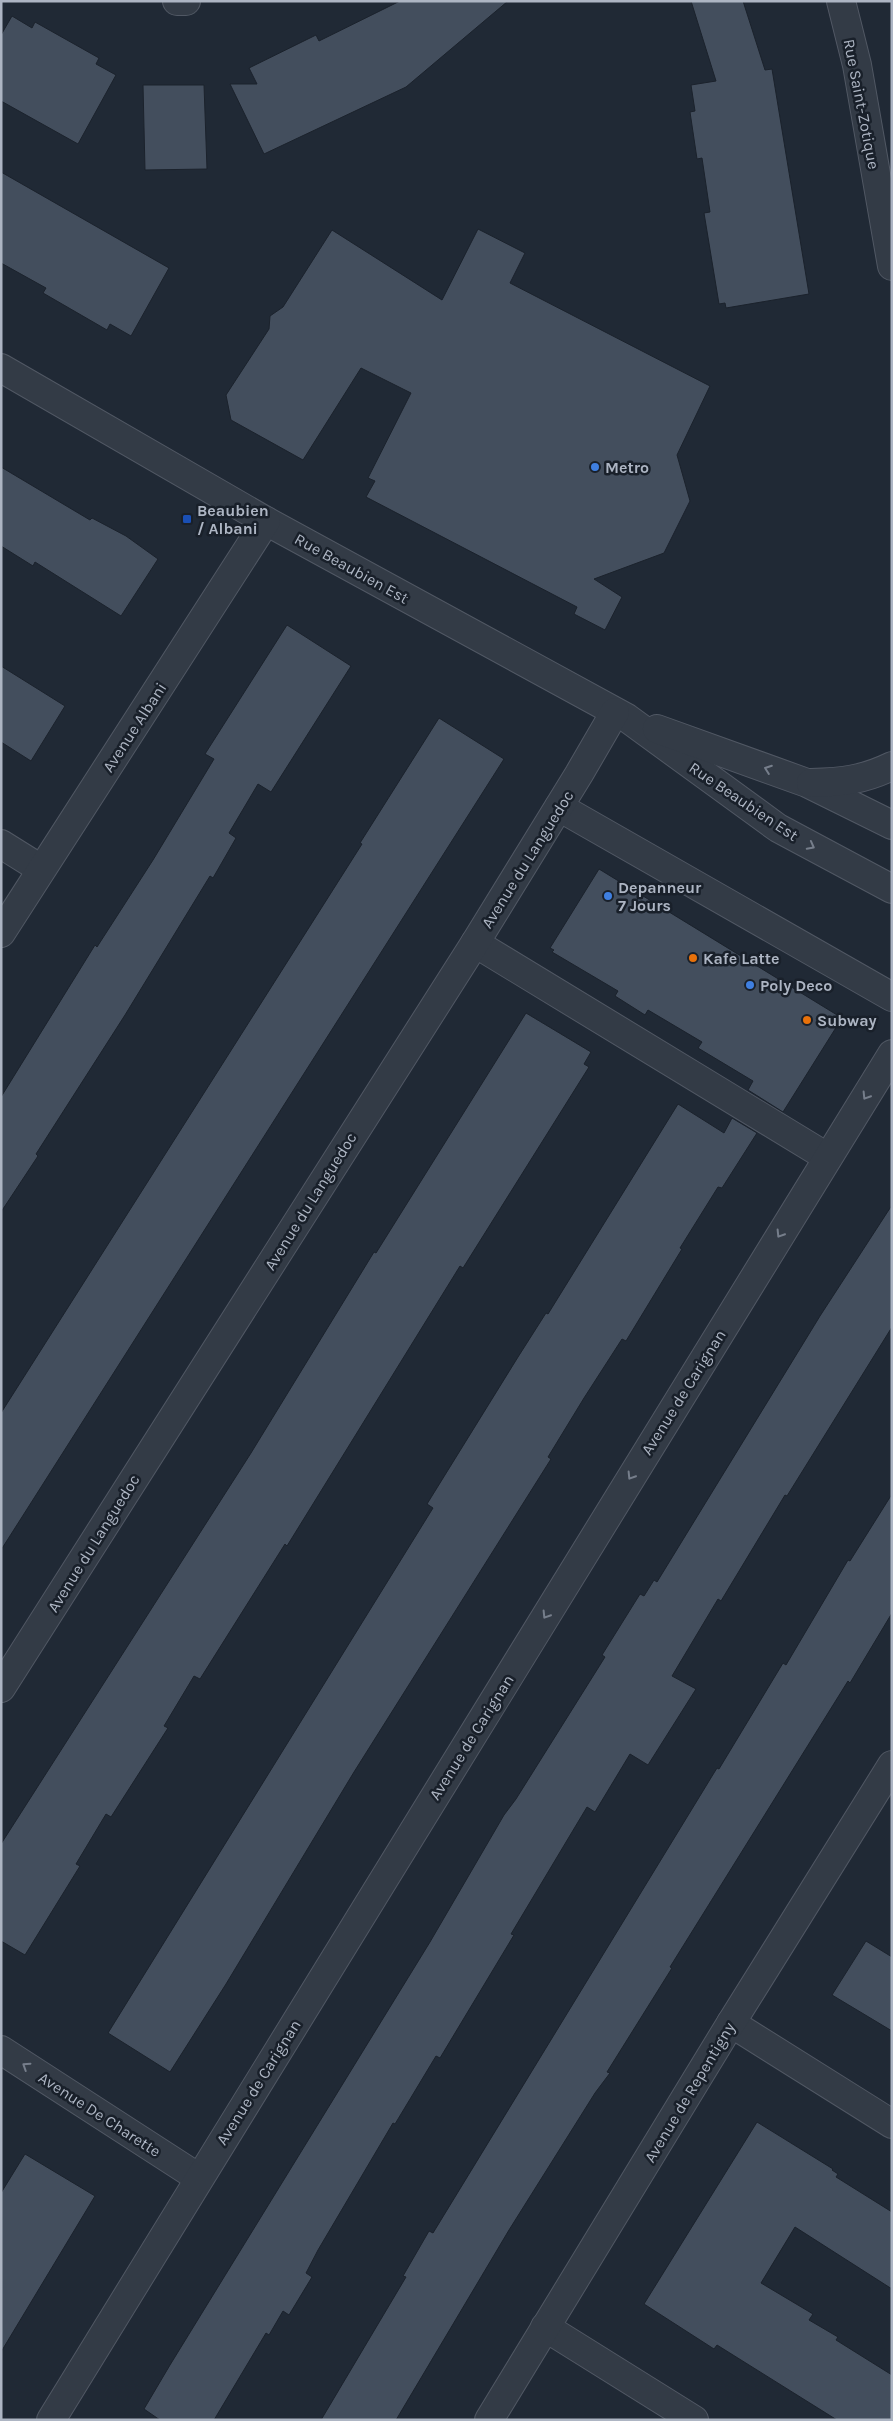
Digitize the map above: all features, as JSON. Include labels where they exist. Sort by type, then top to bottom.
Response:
[{"type":"street","points":[[177,1],[186,1]]},
{"type":"street","name":"Rue Saint-Zotique","points":[[841,1],[857,65],[892,266]]},
{"type":"street","name":"Rue Beaubien Est","points":[[1,368],[266,521],[621,715],[778,828],[892,889]]},
{"type":"street","name":"Avenue Albani","points":[[1,933],[266,521]]},
{"type":"street","name":"Rue Beaubien Est","points":[[621,715],[807,783],[892,825]]},
{"type":"street","name":"Avenue du Languedoc","points":[[1,1688],[475,943],[559,807],[621,715]]},
{"type":"street","points":[[807,783],[848,782],[872,776],[892,766]]},
{"type":"street","points":[[559,807],[892,996]]},
{"type":"street","points":[[1,844],[41,870]]},
{"type":"street","points":[[475,943],[827,1157]]},
{"type":"street","name":"Avenue de Carignan","points":[[51,2420],[892,1054]]},
{"type":"street","name":"Avenue de Repentigny","points":[[489,2420],[731,2023],[892,1765]]},
{"type":"street","points":[[731,2023],[892,2124]]},
{"type":"street","name":"Avenue De Charette","points":[[1,2050],[199,2178]]},
{"type":"street","points":[[545,2327],[694,2420]]},
{"type":"building","points":[[400,1],[508,1],[406,87],[264,154],[230,84],[257,84],[249,68],[316,35],[319,41]]},
{"type":"building","points":[[691,1],[743,1],[765,70],[772,69],[809,294],[726,308],[725,303],[719,304],[704,213],[710,212],[702,158],[697,159],[690,112],[695,111],[691,85],[716,81]]},
{"type":"building","points":[[12,16],[32,28],[35,22],[99,58],[96,64],[116,75],[78,144],[1,101],[1,35]]},
{"type":"building","points":[[143,85],[204,85],[207,169],[145,170]]},
{"type":"building","points":[[1,172],[169,268],[131,336],[110,324],[107,330],[43,293],[46,288],[1,263]]},
{"type":"building","points":[[478,229],[525,253],[510,283],[710,386],[677,455],[690,501],[664,553],[594,579],[622,597],[605,630],[574,614],[577,607],[366,497],[375,481],[368,478],[411,393],[361,368],[303,460],[231,420],[226,395],[269,329],[270,316],[283,307],[332,230],[442,300]]},
{"type":"building","points":[[1,467],[90,520],[92,518],[126,536],[158,559],[121,616],[35,562],[33,566],[1,546]]},
{"type":"building","points":[[287,625],[351,666],[271,792],[258,784],[229,833],[236,838],[213,878],[210,876],[125,1015],[36,1154],[38,1156],[1,1212],[1,1097],[95,945],[97,947],[153,860],[214,759],[205,754]]},
{"type":"building","points":[[1,666],[65,706],[31,761],[1,742]]},
{"type":"building","points":[[439,718],[504,759],[1,1550],[1,1413],[362,844],[360,843]]},
{"type":"building","points":[[599,869],[842,1018],[783,1112],[748,1090],[753,1081],[698,1048],[702,1042],[648,1010],[645,1015],[615,996],[618,991],[552,952],[554,950],[550,948]]},
{"type":"building","points":[[526,1013],[591,1052],[584,1064],[589,1067],[463,1268],[460,1266],[287,1546],[285,1544],[200,1679],[194,1676],[164,1726],[168,1728],[111,1817],[106,1814],[76,1864],[80,1866],[25,1955],[1,1941],[1,1844],[251,1453],[374,1252],[376,1253]]},
{"type":"building","points":[[678,1104],[724,1133],[732,1118],[757,1133],[722,1188],[718,1187],[626,1341],[622,1339],[584,1398],[548,1457],[551,1459],[354,1772],[226,1984],[170,2072],[108,2033],[433,1508],[427,1504],[546,1313],[548,1314]]},
{"type":"building","points":[[892,1205],[892,1327],[787,1496],[785,1495],[721,1601],[718,1599],[672,1676],[696,1689],[648,1765],[630,1754],[595,1812],[587,1807],[511,1934],[514,1935],[440,2058],[436,2056],[395,2124],[393,2123],[318,2250],[306,2273],[312,2277],[289,2315],[283,2311],[269,2335],[266,2333],[214,2420],[160,2420],[144,2409],[170,2365],[430,1942],[504,1815],[605,1657],[602,1655],[640,1594],[644,1596],[654,1580],[657,1582],[820,1316]]},
{"type":"building","points":[[892,1494],[892,1613],[850,1683],[848,1681],[670,1967],[672,1968],[607,2072],[610,2073],[595,2093],[509,2230],[396,2420],[321,2420],[406,2277],[403,2276],[429,2231],[433,2233],[717,1768],[719,1769],[783,1663],[786,1665],[848,1560],[850,1561]]},
{"type":"building","points":[[866,1941],[892,1957],[892,2031],[832,1995]]},
{"type":"building","points":[[757,2122],[833,2169],[838,2174],[836,2177],[892,2212],[892,2289],[795,2227],[761,2283],[813,2314],[809,2320],[838,2337],[836,2340],[892,2375],[892,2420],[837,2420],[717,2345],[714,2349],[644,2304]]},
{"type":"building","points":[[25,2154],[95,2196],[1,2352],[1,2193]]},
{"type":"place","name":"Metro","points":[[595,467]]},
{"type":"place","name":"Beaubien / Albani","points":[[187,519]]},
{"type":"place","name":"Depanneur 7 Jours","points":[[608,896]]},
{"type":"place","name":"Kafe Latte","points":[[693,958]]},
{"type":"place","name":"Poly Deco","points":[[750,985]]},
{"type":"place","name":"Subway","points":[[807,1020]]}]
